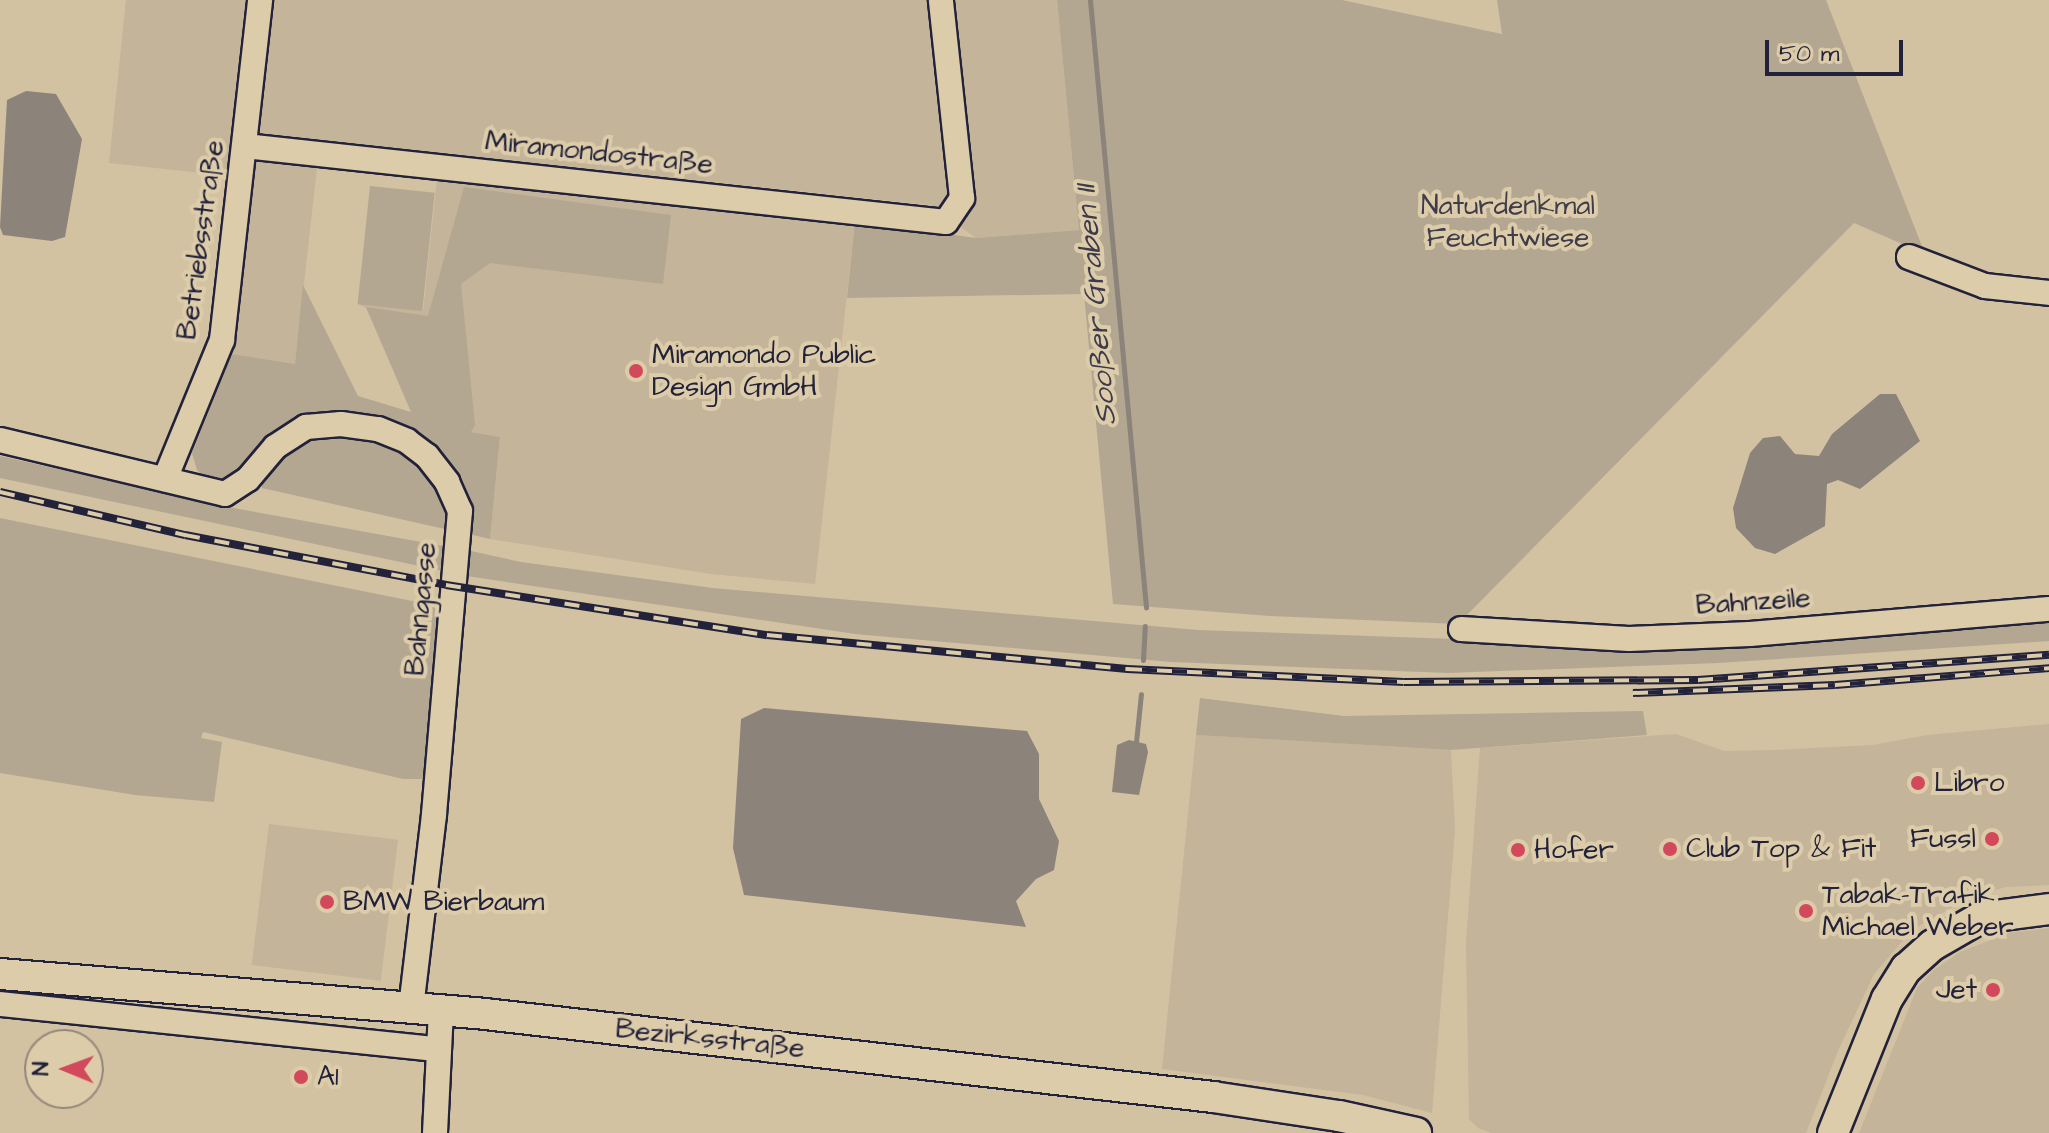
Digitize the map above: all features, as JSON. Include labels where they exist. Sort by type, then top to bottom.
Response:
[{"type":"main road","points":[[1833,1133],[1887,999],[1906,969],[1933,945],[1980,918],[2049,909]]},
{"type":"main road","name":"Bezirksstraße","points":[[0,974],[441,1011],[1213,1097],[1339,1116],[1416,1133]]},
{"type":"street","name":"Betriebsstraße","points":[[165,479],[222,340],[260,0]]},
{"type":"street","name":"Miramondostraße","points":[[245,146],[946,222],[962,198],[941,0]]},
{"type":"street","points":[[1909,257],[1985,286],[2049,293]]},
{"type":"street","name":"Bahngasse","points":[[165,479],[225,494],[248,479],[275,447],[306,427],[341,424],[378,429],[407,441],[427,456],[447,482],[460,511],[434,815],[411,1009]]},
{"type":"street","points":[[0,440],[165,479]]},
{"type":"street","name":"Bahnzeile","points":[[1461,629],[1629,639],[1750,634],[2049,609]]},
{"type":"street","points":[[0,1004],[439,1049]]},
{"type":"street","points":[[435,1133],[441,1011]]},
{"type":"shaded area","points":[[126,0],[1057,0],[1079,230],[976,238],[930,205],[320,141],[295,364],[232,354],[249,178],[109,163]]},
{"type":"shaded area","points":[[26,91],[56,94],[82,139],[65,237],[52,241],[3,235],[0,227],[7,100]]},
{"type":"shaded area","points":[[437,179],[855,221],[815,584],[711,574],[490,539],[500,437],[470,432],[412,412],[366,308],[358,304],[423,311]]},
{"type":"shaded area","points":[[1880,394],[1896,394],[1920,441],[1860,489],[1838,480],[1827,484],[1825,526],[1775,554],[1755,548],[1736,528],[1733,508],[1750,453],[1763,438],[1780,436],[1795,454],[1819,456],[1832,434]]},
{"type":"shaded area","points":[[764,708],[1027,731],[1039,754],[1039,799],[1059,841],[1054,870],[1036,879],[1016,901],[1026,927],[744,895],[733,848],[741,719]]},
{"type":"shaded area","points":[[2049,724],[2049,885],[2006,887],[1971,897],[1912,930],[1874,974],[1838,1051],[1806,1133],[1491,1133],[1478,1128],[1469,1119],[1466,943],[1480,748],[1676,734],[1724,751],[1773,750],[1873,745],[1927,735]]},
{"type":"shaded area","points":[[1196,735],[1451,750],[1455,830],[1432,1113],[1363,1095],[1162,1069]]},
{"type":"shaded area","points":[[1129,740],[1146,744],[1148,752],[1139,795],[1112,792],[1117,745]]},
{"type":"shaded area","name":"BMW Bierbaum","points":[[269,824],[398,840],[381,981],[252,965]]},
{"type":"shaded area","points":[[2049,928],[2049,1133],[1859,1133],[1917,988],[1934,970],[1960,952],[2009,933]]},
{"type":"green space","name":"Naturdenkmal Feuchtwiese","points":[[1057,0],[1342,0],[1502,34],[1497,0],[1826,0],[1925,254],[1854,223],[1458,624],[1270,616],[1113,604],[1084,294],[847,298],[855,221],[976,238],[1079,230]]},
{"type":"green space","points":[[370,186],[435,193],[422,311],[358,304]]},
{"type":"green space","points":[[464,187],[671,215],[663,284],[490,263],[461,284],[475,425],[471,432],[500,437],[490,539],[473,535],[468,497],[451,467],[422,439],[293,422],[267,437],[233,476],[220,481],[204,477],[197,470],[192,453],[232,354],[295,364],[303,285],[358,396],[411,412],[366,307],[428,316]]},
{"type":"green space","points":[[346,434],[387,444],[423,468],[446,507],[449,530],[262,488],[262,480],[271,467],[294,446],[313,438]]},
{"type":"green space","points":[[0,456],[228,507],[449,547],[448,572],[0,478]]},
{"type":"green space","points":[[0,518],[442,607],[425,779],[403,779],[203,732],[201,738],[222,742],[214,802],[135,795],[0,773]]},
{"type":"green space","points":[[471,551],[521,562],[713,588],[1198,630],[1716,648],[2049,619],[2049,641],[1718,663],[1448,673],[1171,662],[855,634],[467,576]]},
{"type":"green space","points":[[1200,698],[1344,716],[1643,711],[1647,735],[1451,750],[1196,735]]},
{"type":"waterway","name":"Sooßer Graben II","points":[[1090,0],[1146,607]]},
{"type":"waterway","points":[[1143,660],[1145,626]]},
{"type":"waterway","points":[[1136,742],[1141,694]]},
{"type":"railway","points":[[0,492],[185,535],[446,585],[767,635],[1127,669],[1404,682],[1698,680],[2049,655]]},
{"type":"railway","points":[[1633,693],[1835,685],[2049,668]]},
{"type":"place","name":"Miramondo Public Design GmbH","points":[[636,371]]},
{"type":"place","name":"Libro","points":[[1918,783]]},
{"type":"place","name":"Fussl","points":[[1992,839]]},
{"type":"place","name":"Club Top & Fit","points":[[1670,849]]},
{"type":"place","name":"Hofer","points":[[1518,850]]},
{"type":"place","name":"BMW Bierbaum","points":[[327,902]]},
{"type":"place","name":"Tabak-Trafik Michael Weber","points":[[1806,911]]},
{"type":"place","name":"Jet","points":[[1993,990]]},
{"type":"place","name":"A1","points":[[301,1077]]}]
